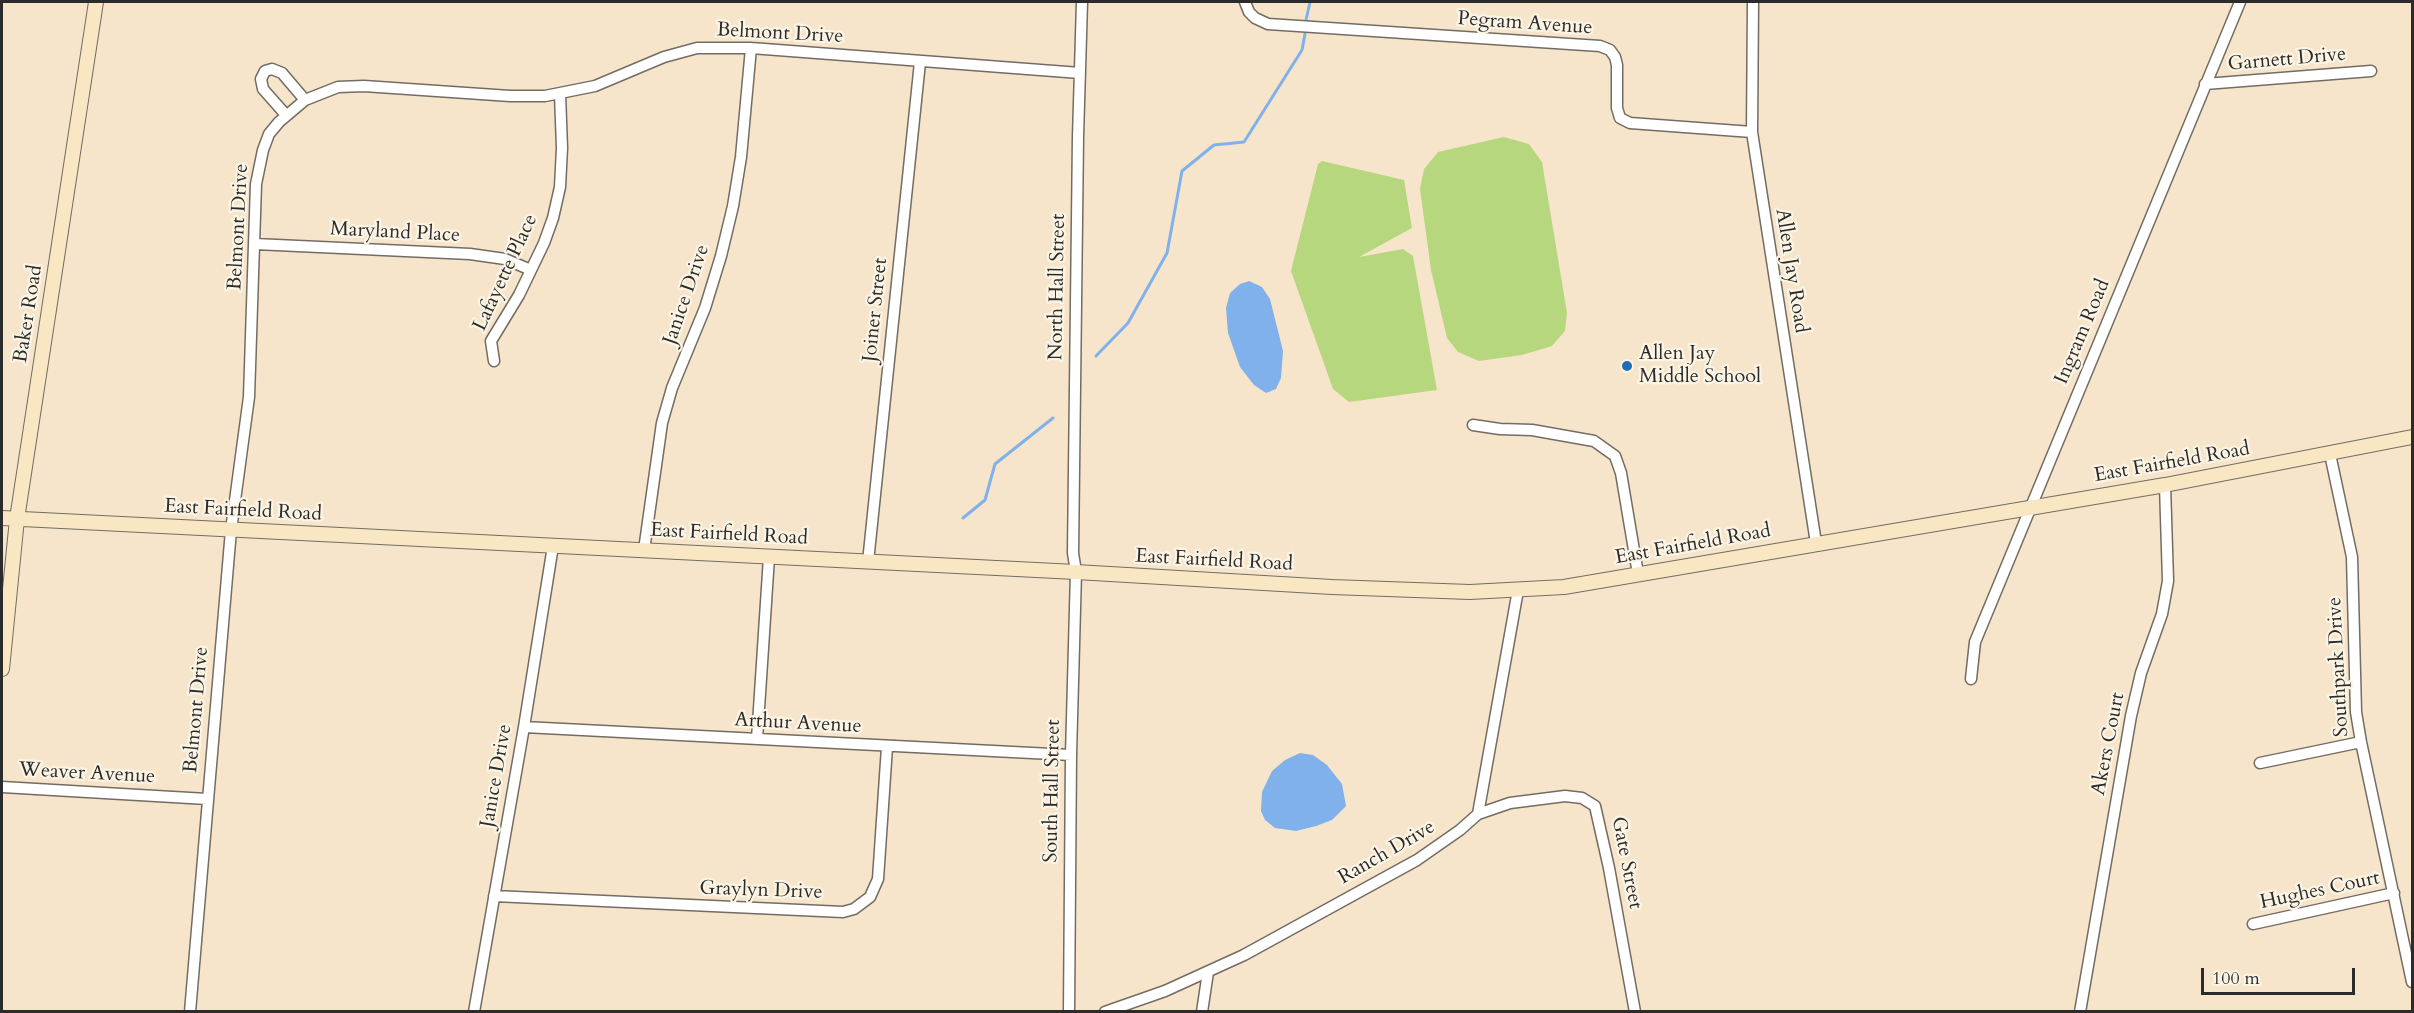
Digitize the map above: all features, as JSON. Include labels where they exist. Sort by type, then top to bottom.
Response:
[{"type":"main road","name":"Baker Road","points":[[2,669],[17,519],[96,2]]},
{"type":"main road","name":"East Fairfield Road","points":[[2,518],[1332,587],[1440,592],[1518,590],[1564,587],[2165,485],[2412,437]]},
{"type":"street","name":"North Hall Street","points":[[1076,572],[1073,553],[1082,2]]},
{"type":"street","name":"Pegram Avenue","points":[[1245,2],[1249,12],[1255,18],[1268,24],[1600,46],[1610,50],[1615,57],[1617,108],[1620,118],[1630,123],[1752,132]]},
{"type":"street","name":"Allen Jay Road","points":[[1754,2],[1752,132],[1816,543]]},
{"type":"street","name":"Ingram Road","points":[[1971,678],[1976,642],[2029,508],[2240,2]]},
{"type":"street","name":"Belmont Drive","points":[[190,1011],[231,530],[249,397],[258,165],[269,134],[286,115],[305,100],[338,87],[364,86],[510,96],[561,94],[595,86],[663,57],[697,48],[751,48],[1080,73]]},
{"type":"street","name":"Janice Drive","points":[[644,550],[662,423],[672,388],[705,308],[722,256],[733,206],[741,157],[751,48]]},
{"type":"street","name":"Joiner Street","points":[[868,562],[920,62]]},
{"type":"street","points":[[286,115],[263,89],[261,79],[265,71],[272,69],[282,73],[305,100]]},
{"type":"street","name":"Garnett Drive","points":[[2205,84],[2371,71]]},
{"type":"street","name":"Lafayette Place","points":[[494,361],[491,341],[544,243],[560,187],[561,94]]},
{"type":"street","name":"Maryland Place","points":[[255,244],[470,254],[505,259],[531,270]]},
{"type":"street","points":[[1473,425],[1542,432],[1594,441],[1615,456],[1622,473],[1638,574]]},
{"type":"street","name":"Southpark Drive","points":[[2330,454],[2352,557],[2356,712],[2412,982]]},
{"type":"street","name":"Akers Court","points":[[2080,1011],[2131,716],[2141,673],[2162,614],[2168,581],[2165,485]]},
{"type":"street","name":"Janice Drive","points":[[474,1011],[553,546]]},
{"type":"street","points":[[757,739],[769,557]]},
{"type":"street","name":"South Hall Street","points":[[1069,1011],[1071,755],[1076,572]]},
{"type":"street","points":[[1478,814],[1518,590]]},
{"type":"street","name":"Arthur Avenue","points":[[524,727],[1071,755]]},
{"type":"street","points":[[2260,763],[2361,742]]},
{"type":"street","name":"Graylyn Drive","points":[[494,896],[843,912],[855,909],[870,897],[879,879],[887,747]]},
{"type":"street","name":"Weaver Avenue","points":[[2,787],[207,799]]},
{"type":"street","name":"Gate Street","points":[[1478,814],[1509,803],[1566,796],[1582,798],[1596,806],[1610,868],[1635,1011]]},
{"type":"street","name":"Ranch Drive","points":[[1105,1011],[1165,991],[1244,955],[1417,860],[1460,830],[1478,814]]},
{"type":"street","name":"Hughes Court","points":[[2253,924],[2394,893]]},
{"type":"street","points":[[1202,1011],[1208,972]]},
{"type":"green space","points":[[1504,137],[1529,144],[1542,162],[1567,313],[1565,331],[1552,346],[1522,355],[1479,361],[1458,352],[1447,338],[1431,270],[1420,189],[1424,169],[1438,152]]},
{"type":"green space","points":[[1322,161],[1404,180],[1412,228],[1359,257],[1403,249],[1413,256],[1437,390],[1349,402],[1333,389],[1291,271],[1318,164]]},
{"type":"water","points":[[1249,281],[1262,287],[1270,299],[1283,351],[1281,378],[1276,389],[1266,393],[1254,385],[1240,367],[1228,333],[1226,308],[1230,293],[1240,284]]},
{"type":"water","points":[[1300,753],[1313,755],[1327,765],[1342,784],[1346,806],[1332,820],[1316,826],[1296,831],[1275,828],[1265,820],[1261,811],[1262,792],[1272,771],[1285,760]]},
{"type":"waterway","points":[[1306,20],[1310,2]]},
{"type":"waterway","points":[[1096,356],[1128,323],[1167,253],[1182,171],[1214,145],[1244,142],[1302,50],[1305,34]]},
{"type":"waterway","points":[[963,518],[985,500],[995,464],[1053,418]]},
{"type":"place","name":"Allen Jay Middle School","points":[[1627,366]]}]
